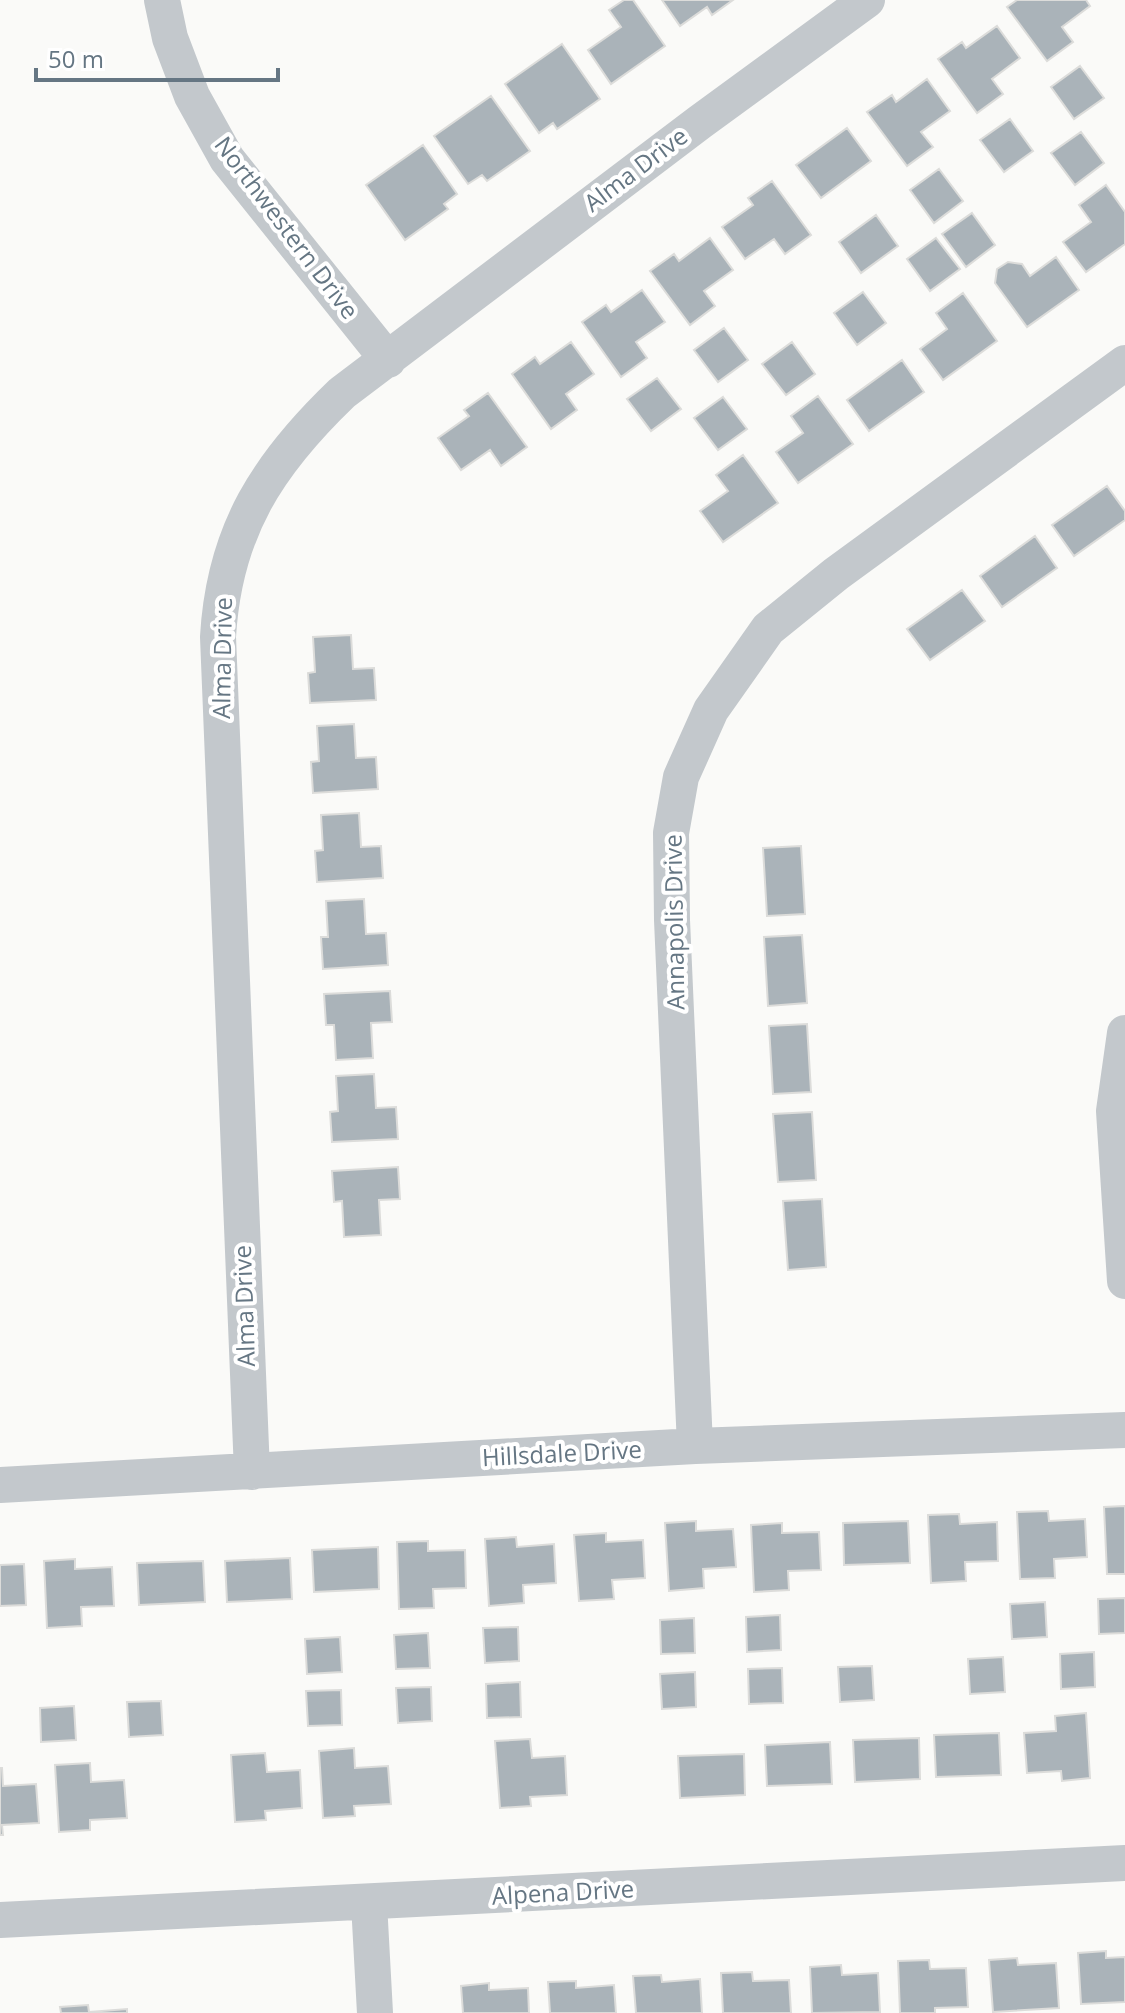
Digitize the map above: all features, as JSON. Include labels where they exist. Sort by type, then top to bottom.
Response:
[{"type":"street","name":"Northwestern Drive","points":[[162,0],[170,38],[192,96],[227,159],[388,360]]},
{"type":"street","name":"Alma Drive","points":[[252,1472],[218,637],[220,606],[236,543],[247,516],[270,473],[309,425],[342,393],[700,122],[867,0]]},
{"type":"street","name":"Annapolis Drive","points":[[695,1446],[672,920],[671,833],[681,777],[711,710],[768,629],[836,574],[1125,363]]},
{"type":"street","points":[[1125,1033],[1114,1111],[1125,1281]]},
{"type":"street","name":"Hillsdale Drive","points":[[0,1485],[695,1446],[1125,1430]]},
{"type":"street","name":"Alpena Drive","points":[[0,1920],[1125,1863]]},
{"type":"street","points":[[369,1903],[375,2013]]},
{"type":"building","points":[[624,0],[633,0],[665,46],[611,84],[588,50],[621,27],[609,10]]},
{"type":"building","points":[[662,0],[733,0],[712,15],[707,7],[680,26]]},
{"type":"building","points":[[1017,0],[1086,0],[1090,6],[1062,27],[1073,42],[1047,61],[1007,7]]},
{"type":"building","points":[[997,26],[1020,58],[992,79],[1003,94],[977,113],[938,59],[962,42],[966,48]]},
{"type":"building","points":[[562,44],[600,99],[557,129],[553,123],[539,133],[505,84]]},
{"type":"building","points":[[1080,66],[1104,98],[1074,119],[1051,87]]},
{"type":"building","points":[[927,79],[950,111],[921,132],[933,147],[907,166],[867,112],[892,95],[896,102]]},
{"type":"building","points":[[491,96],[530,151],[487,181],[482,175],[468,184],[434,136]]},
{"type":"building","points":[[1010,119],[1033,151],[1004,172],[980,140]]},
{"type":"building","points":[[847,128],[871,161],[821,198],[796,165]]},
{"type":"building","points":[[1081,132],[1104,163],[1075,185],[1051,153]]},
{"type":"building","points":[[423,145],[457,194],[444,204],[448,209],[405,240],[366,185]]},
{"type":"building","points":[[939,169],[963,201],[934,223],[910,190]]},
{"type":"building","points":[[772,181],[811,235],[785,254],[774,239],[745,259],[722,227],[753,205],[748,198]]},
{"type":"building","points":[[1106,185],[1125,212],[1125,244],[1086,272],[1063,242],[1091,222],[1079,205]]},
{"type":"building","points":[[972,213],[995,245],[966,267],[942,234]]},
{"type":"building","points":[[876,215],[898,246],[861,273],[839,242]]},
{"type":"building","points":[[710,238],[733,270],[704,291],[715,306],[690,325],[650,271],[674,254],[679,261]]},
{"type":"building","points":[[936,238],[960,269],[930,291],[907,259]]},
{"type":"building","points":[[1056,257],[1079,290],[1027,327],[995,283],[997,269],[1008,262],[1022,264],[1030,276]]},
{"type":"building","points":[[642,290],[665,322],[636,342],[647,358],[621,377],[582,322],[606,305],[611,312]]},
{"type":"building","points":[[863,292],[886,323],[857,345],[834,313]]},
{"type":"building","points":[[963,293],[997,341],[943,380],[920,349],[947,329],[936,313]]},
{"type":"building","points":[[724,328],[748,360],[718,382],[694,350]]},
{"type":"building","points":[[571,342],[594,374],[566,394],[577,410],[551,429],[512,374],[535,357],[540,364]]},
{"type":"building","points":[[792,342],[815,374],[786,395],[762,364]]},
{"type":"building","points":[[902,360],[924,392],[869,431],[847,400]]},
{"type":"building","points":[[657,378],[681,409],[651,431],[627,399]]},
{"type":"building","points":[[488,393],[527,447],[501,466],[490,450],[461,470],[438,438],[469,416],[464,410]]},
{"type":"building","points":[[818,396],[853,444],[798,483],[776,452],[803,433],[791,416]]},
{"type":"building","points":[[723,397],[747,429],[718,450],[694,418]]},
{"type":"building","points":[[743,455],[778,503],[723,542],[700,511],[728,491],[716,475]]},
{"type":"building","points":[[1107,486],[1125,511],[1125,520],[1074,556],[1052,525]]},
{"type":"building","points":[[1035,536],[1057,568],[1002,607],[980,576]]},
{"type":"building","points":[[962,590],[985,621],[930,660],[907,629]]},
{"type":"building","points":[[351,635],[353,669],[374,668],[376,700],[310,703],[308,673],[315,672],[313,637]]},
{"type":"building","points":[[354,724],[356,758],[376,757],[378,789],[313,793],[311,762],[319,761],[317,726]]},
{"type":"building","points":[[359,813],[361,847],[381,846],[383,878],[317,882],[315,851],[323,850],[321,815]]},
{"type":"building","points":[[801,846],[805,914],[767,916],[763,848]]},
{"type":"building","points":[[364,899],[366,934],[386,933],[388,965],[323,969],[321,937],[328,937],[326,901]]},
{"type":"building","points":[[802,935],[807,1003],[768,1006],[764,937]]},
{"type":"building","points":[[390,991],[392,1022],[371,1023],[373,1058],[336,1060],[334,1025],[326,1025],[324,994]]},
{"type":"building","points":[[807,1024],[811,1092],[773,1094],[769,1026]]},
{"type":"building","points":[[374,1074],[376,1108],[396,1107],[398,1139],[332,1142],[330,1112],[338,1111],[336,1076]]},
{"type":"building","points":[[812,1112],[816,1180],[778,1182],[773,1114]]},
{"type":"building","points":[[398,1167],[400,1199],[379,1200],[381,1235],[344,1237],[342,1201],[334,1202],[332,1171]]},
{"type":"building","points":[[822,1199],[826,1267],[788,1270],[783,1201]]},
{"type":"building","points":[[1125,1506],[1125,1574],[1107,1574],[1104,1507]]},
{"type":"building","points":[[1048,1511],[1049,1521],[1085,1519],[1087,1557],[1054,1559],[1055,1578],[1020,1579],[1017,1512]]},
{"type":"building","points":[[959,1514],[960,1524],[997,1522],[998,1561],[965,1562],[966,1581],[931,1583],[928,1515]]},
{"type":"building","points":[[696,1521],[696,1531],[733,1529],[736,1567],[703,1569],[704,1588],[669,1591],[665,1523]]},
{"type":"building","points":[[908,1521],[910,1563],[844,1565],[843,1523]]},
{"type":"building","points":[[782,1523],[782,1533],[819,1532],[821,1570],[788,1571],[789,1590],[754,1592],[751,1525]]},
{"type":"building","points":[[606,1533],[606,1542],[643,1540],[645,1578],[612,1580],[614,1599],[579,1601],[574,1535]]},
{"type":"building","points":[[516,1537],[517,1547],[554,1544],[556,1583],[523,1585],[524,1603],[489,1606],[485,1539]]},
{"type":"building","points":[[428,1541],[428,1551],[465,1550],[466,1588],[433,1589],[434,1608],[399,1609],[397,1542]]},
{"type":"building","points":[[378,1547],[379,1589],[314,1592],[312,1550]]},
{"type":"building","points":[[290,1558],[292,1599],[227,1602],[225,1561]]},
{"type":"building","points":[[75,1559],[75,1569],[112,1567],[114,1606],[81,1607],[82,1626],[47,1628],[44,1561]]},
{"type":"building","points":[[203,1561],[205,1602],[139,1605],[137,1563]]},
{"type":"building","points":[[24,1564],[26,1605],[0,1606],[0,1565]]},
{"type":"building","points":[[1125,1598],[1125,1633],[1099,1634],[1098,1599]]},
{"type":"building","points":[[1045,1602],[1047,1637],[1012,1639],[1010,1604]]},
{"type":"building","points":[[780,1615],[781,1650],[747,1652],[746,1617]]},
{"type":"building","points":[[694,1618],[695,1653],[661,1654],[660,1620]]},
{"type":"building","points":[[518,1627],[519,1661],[485,1663],[483,1628]]},
{"type":"building","points":[[428,1633],[430,1668],[396,1669],[394,1635]]},
{"type":"building","points":[[340,1637],[342,1672],[307,1674],[305,1639]]},
{"type":"building","points":[[1094,1652],[1095,1687],[1061,1689],[1060,1654]]},
{"type":"building","points":[[1003,1657],[1005,1692],[970,1694],[968,1659]]},
{"type":"building","points":[[872,1666],[874,1700],[840,1702],[838,1667]]},
{"type":"building","points":[[782,1668],[783,1703],[749,1704],[748,1669]]},
{"type":"building","points":[[695,1672],[696,1707],[662,1709],[660,1674]]},
{"type":"building","points":[[520,1682],[521,1717],[487,1718],[486,1684]]},
{"type":"building","points":[[431,1687],[432,1721],[398,1723],[396,1688]]},
{"type":"building","points":[[341,1690],[342,1725],[308,1726],[306,1691]]},
{"type":"building","points":[[161,1701],[163,1735],[129,1737],[127,1702]]},
{"type":"building","points":[[74,1706],[76,1740],[41,1742],[40,1708]]},
{"type":"building","points":[[1086,1713],[1090,1778],[1062,1781],[1061,1771],[1027,1773],[1024,1733],[1056,1731],[1055,1716]]},
{"type":"building","points":[[999,1733],[1001,1775],[936,1777],[934,1735]]},
{"type":"building","points":[[919,1738],[920,1779],[855,1782],[853,1740]]},
{"type":"building","points":[[530,1739],[532,1758],[565,1756],[567,1795],[530,1797],[531,1806],[500,1808],[495,1741]]},
{"type":"building","points":[[830,1742],[832,1784],[767,1786],[765,1745]]},
{"type":"building","points":[[354,1748],[355,1768],[388,1766],[391,1804],[354,1806],[355,1816],[323,1818],[319,1751]]},
{"type":"building","points":[[265,1753],[267,1772],[300,1770],[302,1808],[265,1811],[266,1820],[235,1822],[231,1755]]},
{"type":"building","points":[[744,1754],[745,1795],[680,1798],[678,1756]]},
{"type":"building","points":[[90,1763],[91,1782],[124,1780],[127,1818],[90,1820],[90,1830],[59,1832],[55,1765]]},
{"type":"building","points":[[0,1768],[3,1786],[36,1784],[39,1823],[2,1825],[3,1835],[0,1835]]},
{"type":"building","points":[[1106,1951],[1106,1958],[1125,1957],[1125,2002],[1081,2004],[1078,1953]]},
{"type":"building","points":[[1017,1958],[1018,1965],[1056,1963],[1059,2008],[993,2012],[989,1960]]},
{"type":"building","points":[[929,1960],[930,1969],[966,1968],[968,2007],[935,2008],[935,2013],[900,2013],[898,1961]]},
{"type":"building","points":[[841,1965],[842,1975],[878,1973],[880,2012],[812,2013],[810,1967]]},
{"type":"building","points":[[752,1972],[753,1981],[789,1980],[791,2013],[723,2013],[721,1973]]},
{"type":"building","points":[[661,1975],[662,1982],[700,1979],[702,2013],[636,2013],[633,1976]]},
{"type":"building","points":[[576,1981],[576,1988],[614,1985],[616,2013],[550,2013],[548,1982]]},
{"type":"building","points":[[489,1983],[489,1990],[528,1988],[529,2013],[463,2013],[461,1986]]},
{"type":"building","points":[[88,2005],[89,2012],[127,2009],[127,2013],[61,2013],[60,2007]]}]
